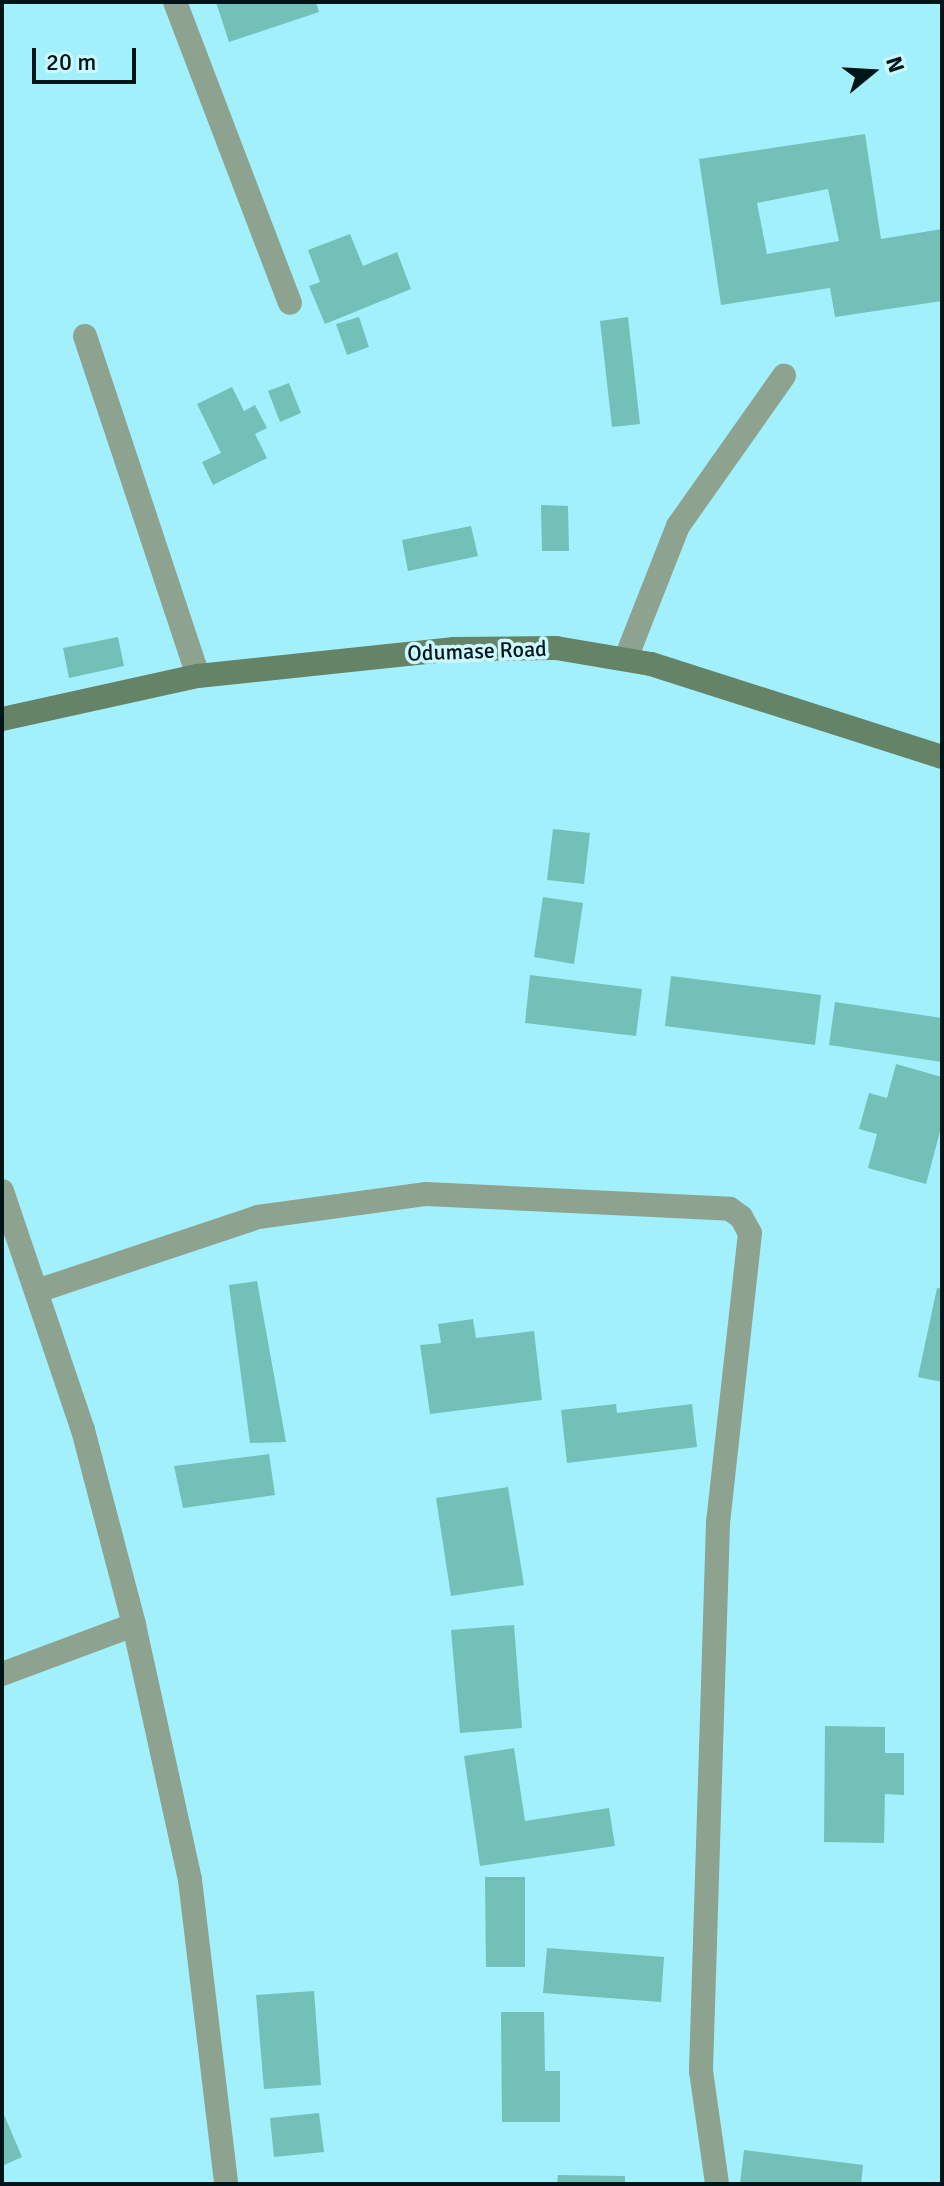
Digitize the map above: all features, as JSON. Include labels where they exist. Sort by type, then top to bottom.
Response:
[{"type":"main road","name":"Odumase Road","points":[[2,719],[198,676],[455,649],[556,648],[626,658],[942,757]]},
{"type":"street","points":[[175,2],[290,303]]},
{"type":"street","points":[[85,336],[198,676]]},
{"type":"street","points":[[626,658],[678,526],[784,376]]},
{"type":"street","points":[[2,1191],[83,1430],[134,1625],[190,1880],[226,2184]]},
{"type":"street","points":[[37,1291],[258,1217],[426,1194],[730,1209],[741,1217],[750,1233],[718,1523],[701,2071],[717,2184]]},
{"type":"street","points":[[2,1674],[134,1625]]},
{"type":"building","points":[[216,2],[316,2],[319,12],[229,42]]},
{"type":"building","points":[[865,134],[881,239],[942,229],[942,301],[835,317],[830,288],[721,305],[699,159]],"holes":[[[828,189],[839,241],[767,254],[757,203]]]},
{"type":"building","points":[[350,234],[363,266],[397,252],[411,289],[325,324],[309,286],[320,282],[308,250]]},
{"type":"building","points":[[359,317],[369,347],[347,355],[336,324]]},
{"type":"building","points":[[628,317],[640,424],[612,427],[600,321]]},
{"type":"building","points":[[289,383],[301,413],[280,422],[268,391]]},
{"type":"building","points":[[232,387],[244,411],[255,405],[267,428],[255,434],[267,458],[213,485],[202,462],[221,453],[197,404]]},
{"type":"building","points":[[541,505],[568,506],[569,551],[542,551]]},
{"type":"building","points":[[471,526],[478,556],[408,571],[402,540]]},
{"type":"building","points":[[118,637],[124,666],[69,678],[63,648]]},
{"type":"building","points":[[553,829],[590,833],[584,884],[547,880]]},
{"type":"building","points":[[543,897],[583,903],[574,964],[534,957]]},
{"type":"building","points":[[530,975],[642,989],[636,1036],[525,1023]]},
{"type":"building","points":[[671,976],[821,995],[815,1045],[665,1026]]},
{"type":"building","points":[[835,1002],[942,1018],[942,1062],[829,1045]]},
{"type":"building","points":[[896,1064],[942,1077],[942,1124],[926,1184],[868,1168],[877,1134],[859,1129],[869,1093],[887,1098]]},
{"type":"building","points":[[257,1281],[286,1442],[250,1443],[229,1285]]},
{"type":"building","points":[[937,1288],[942,1289],[942,1382],[918,1377]]},
{"type":"building","points":[[473,1319],[476,1338],[534,1331],[542,1400],[430,1414],[420,1345],[441,1343],[438,1324]]},
{"type":"building","points":[[616,1404],[617,1413],[692,1404],[697,1447],[567,1463],[561,1410]]},
{"type":"building","points":[[269,1454],[275,1495],[183,1508],[174,1466]]},
{"type":"building","points":[[508,1487],[524,1585],[451,1596],[436,1498]]},
{"type":"building","points":[[514,1625],[522,1728],[460,1733],[451,1630]]},
{"type":"building","points":[[825,1726],[885,1727],[885,1753],[904,1753],[904,1795],[885,1794],[884,1843],[824,1842]]},
{"type":"building","points":[[514,1748],[525,1821],[609,1808],[615,1846],[480,1866],[464,1756]]},
{"type":"building","points":[[485,1877],[525,1877],[525,1967],[486,1967]]},
{"type":"building","points":[[547,1948],[664,1957],[661,2002],[543,1993]]},
{"type":"building","points":[[314,1991],[321,2085],[264,2089],[256,1995]]},
{"type":"building","points":[[501,2012],[544,2012],[545,2071],[560,2071],[560,2122],[502,2122]]},
{"type":"building","points":[[2,2110],[22,2157],[2,2166]]},
{"type":"building","points":[[319,2113],[324,2152],[274,2157],[270,2118]]},
{"type":"building","points":[[744,2150],[863,2165],[861,2184],[740,2184]]},
{"type":"building","points":[[558,2175],[625,2176],[625,2184],[557,2184]]}]
